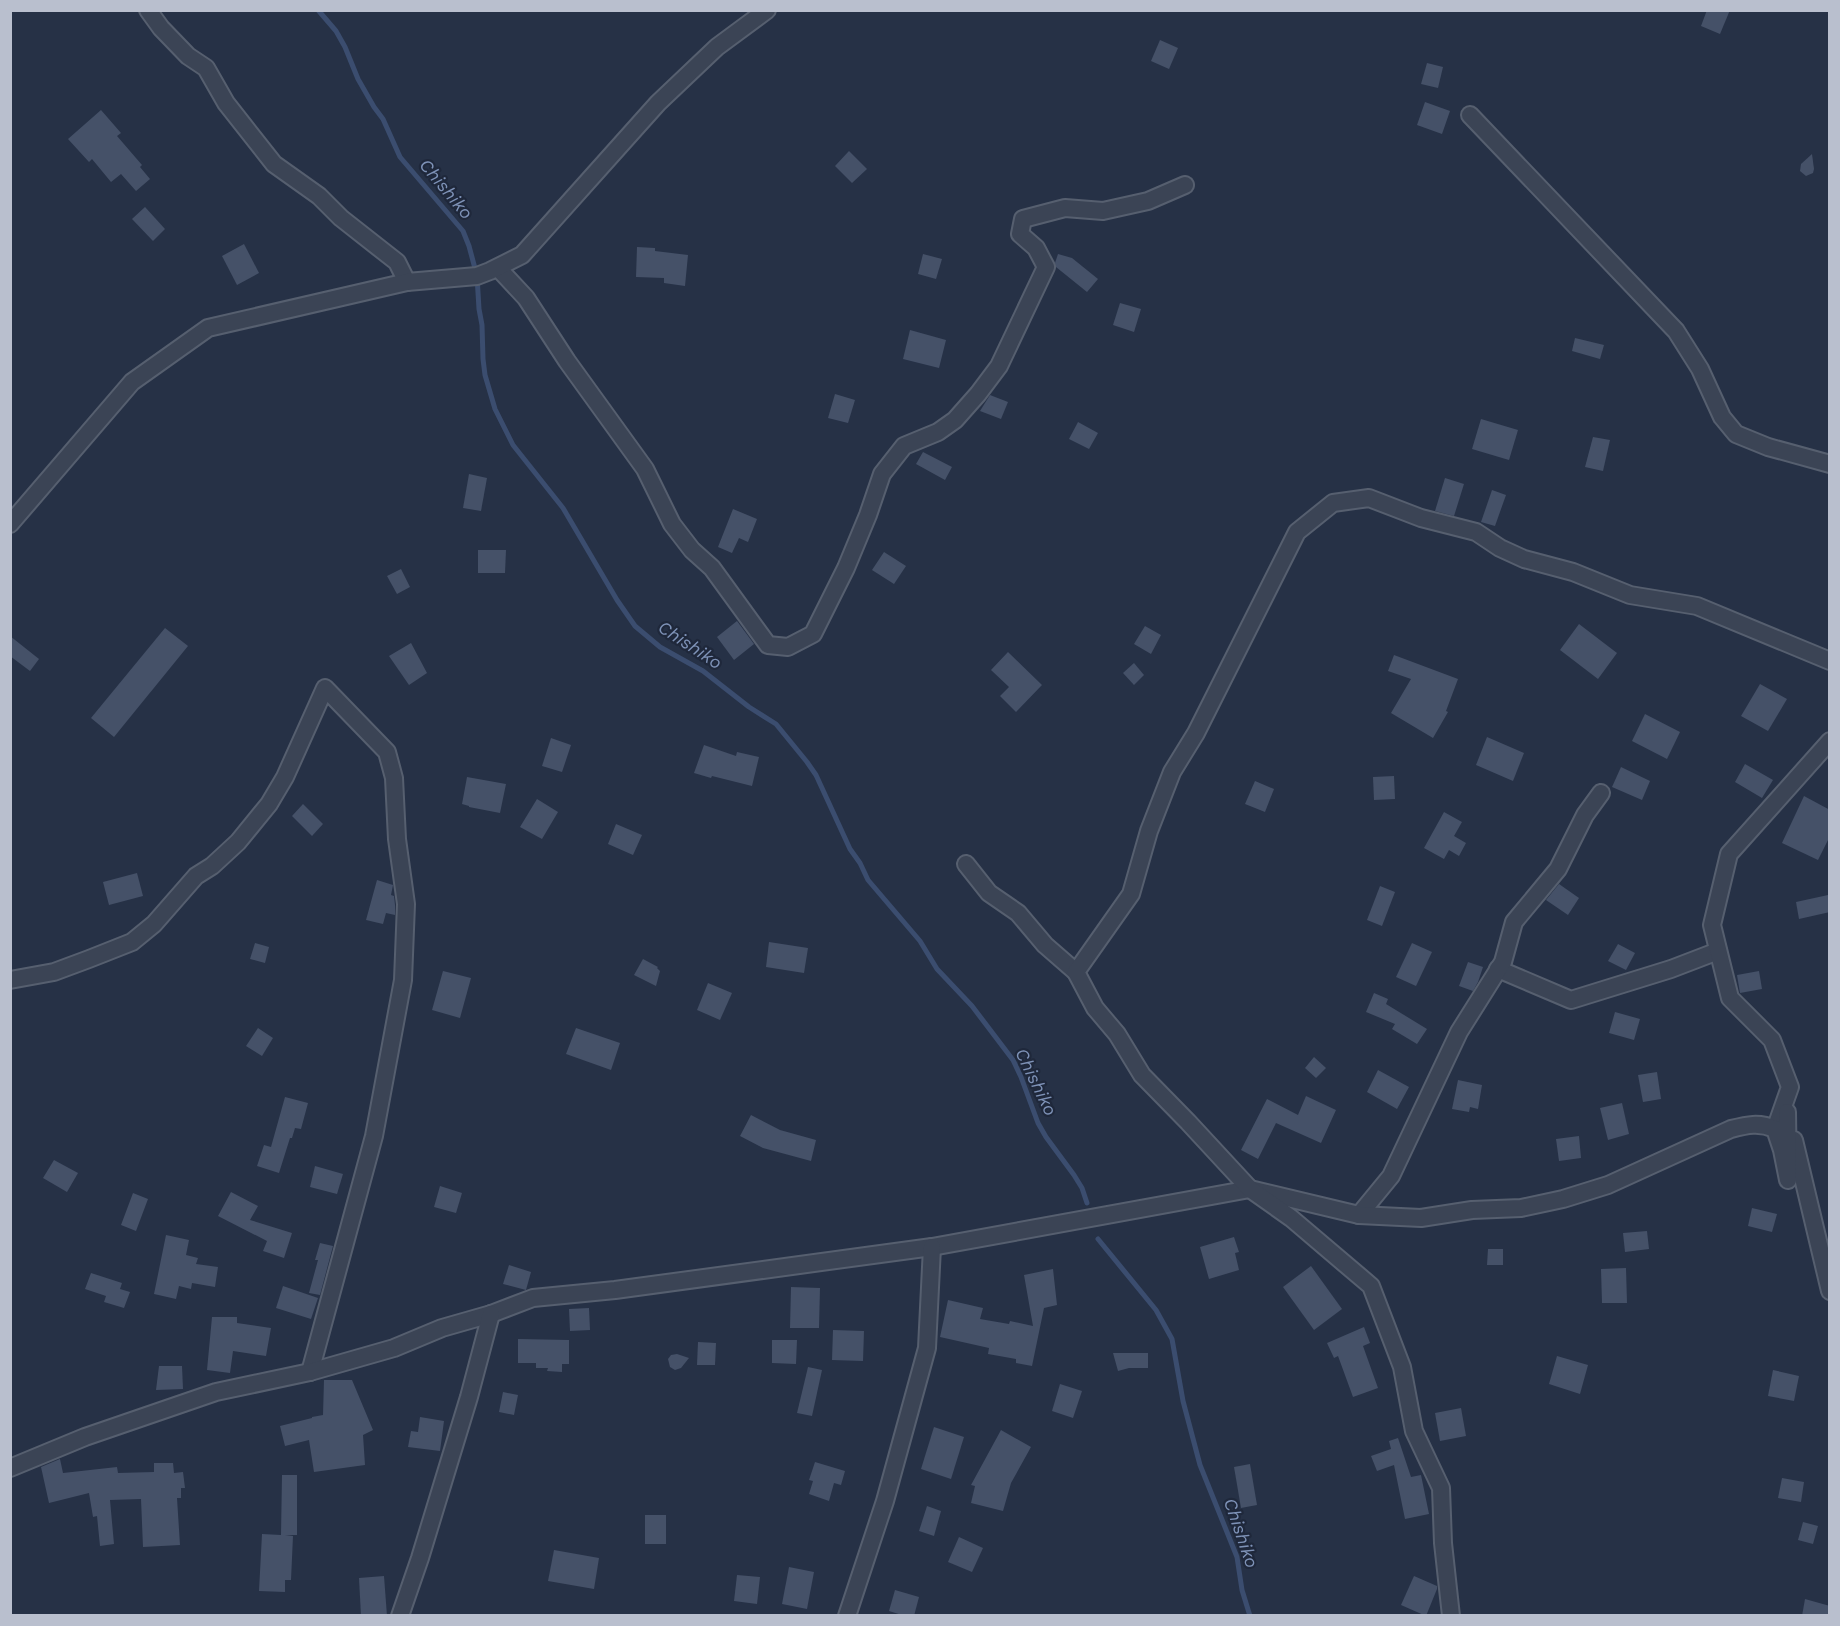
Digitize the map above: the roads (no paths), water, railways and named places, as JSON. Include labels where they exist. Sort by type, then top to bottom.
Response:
[{"type":"street","points":[[148,10],[161,28],[188,56],[206,68],[226,103],[274,164],[319,196],[341,218],[397,262],[407,282]]},
{"type":"street","points":[[10,524],[132,382],[208,328],[407,282],[477,276],[522,255],[658,104],[717,47],[767,10]]},
{"type":"street","points":[[1470,115],[1676,331],[1700,369],[1722,417],[1736,434],[1768,447],[1830,464]]},
{"type":"street","points":[[498,268],[526,298],[567,361],[645,469],[672,524],[692,550],[712,568],[768,645],[788,647],[813,634],[846,568],[882,474],[904,446],[938,432],[955,420],[999,366],[1046,267],[1036,248],[1020,234],[1023,219],[1065,208],[1102,212],[1148,201],[1185,185]]},
{"type":"street","points":[[1076,972],[1131,894],[1149,831],[1172,772],[1201,723],[1297,532],[1333,503],[1369,498],[1421,518],[1476,532],[1500,548],[1524,559],[1573,572],[1630,595],[1697,606],[1830,660]]},
{"type":"street","points":[[10,980],[54,972],[89,959],[132,942],[154,924],[196,876],[212,866],[238,842],[269,804],[285,777],[325,688],[387,753],[394,778],[397,839],[406,904],[403,980],[374,1136],[310,1372]]},
{"type":"street","points":[[1830,741],[1729,854],[1712,925],[1730,998],[1772,1040],[1790,1087],[1775,1129],[1788,1180],[1787,1112],[1830,1291]]},
{"type":"street","points":[[1359,1215],[1391,1176],[1459,1032],[1503,962],[1514,922],[1558,869],[1585,815],[1600,793]]},
{"type":"street","points":[[966,864],[989,893],[1018,914],[1045,945],[1076,972],[1095,1008],[1117,1034],[1142,1075],[1250,1189],[1291,1218],[1371,1286],[1402,1366],[1414,1431],[1441,1488],[1443,1543],[1451,1616]]},
{"type":"street","points":[[1498,969],[1571,1000],[1671,969],[1718,951]]},
{"type":"street","points":[[10,1468],[85,1437],[216,1392],[310,1372],[394,1348],[442,1328],[491,1314],[533,1298],[615,1290],[932,1247],[1250,1189],[1359,1215],[1421,1218],[1472,1210],[1521,1209],[1608,1185],[1731,1129],[1748,1124],[1763,1124],[1775,1129]]},
{"type":"street","points":[[847,1616],[885,1501],[927,1348],[932,1247]]},
{"type":"street","points":[[400,1616],[469,1397],[491,1314]]},
{"type":"waterway","name":"Chishiko","points":[[318,10],[336,31],[345,47],[358,79],[383,119],[400,157],[463,231],[477,276],[485,375],[495,409],[513,445],[563,508],[617,600],[635,626],[660,647],[703,671],[749,707],[776,724],[807,762],[816,775],[850,849],[868,880],[920,941],[937,969],[972,1006],[1013,1060],[1038,1123],[1082,1188],[1087,1203]]},
{"type":"waterway","name":"Chishiko","points":[[1098,1239],[1156,1310],[1172,1339],[1183,1401],[1200,1465],[1237,1557],[1242,1590],[1250,1616]]}]
